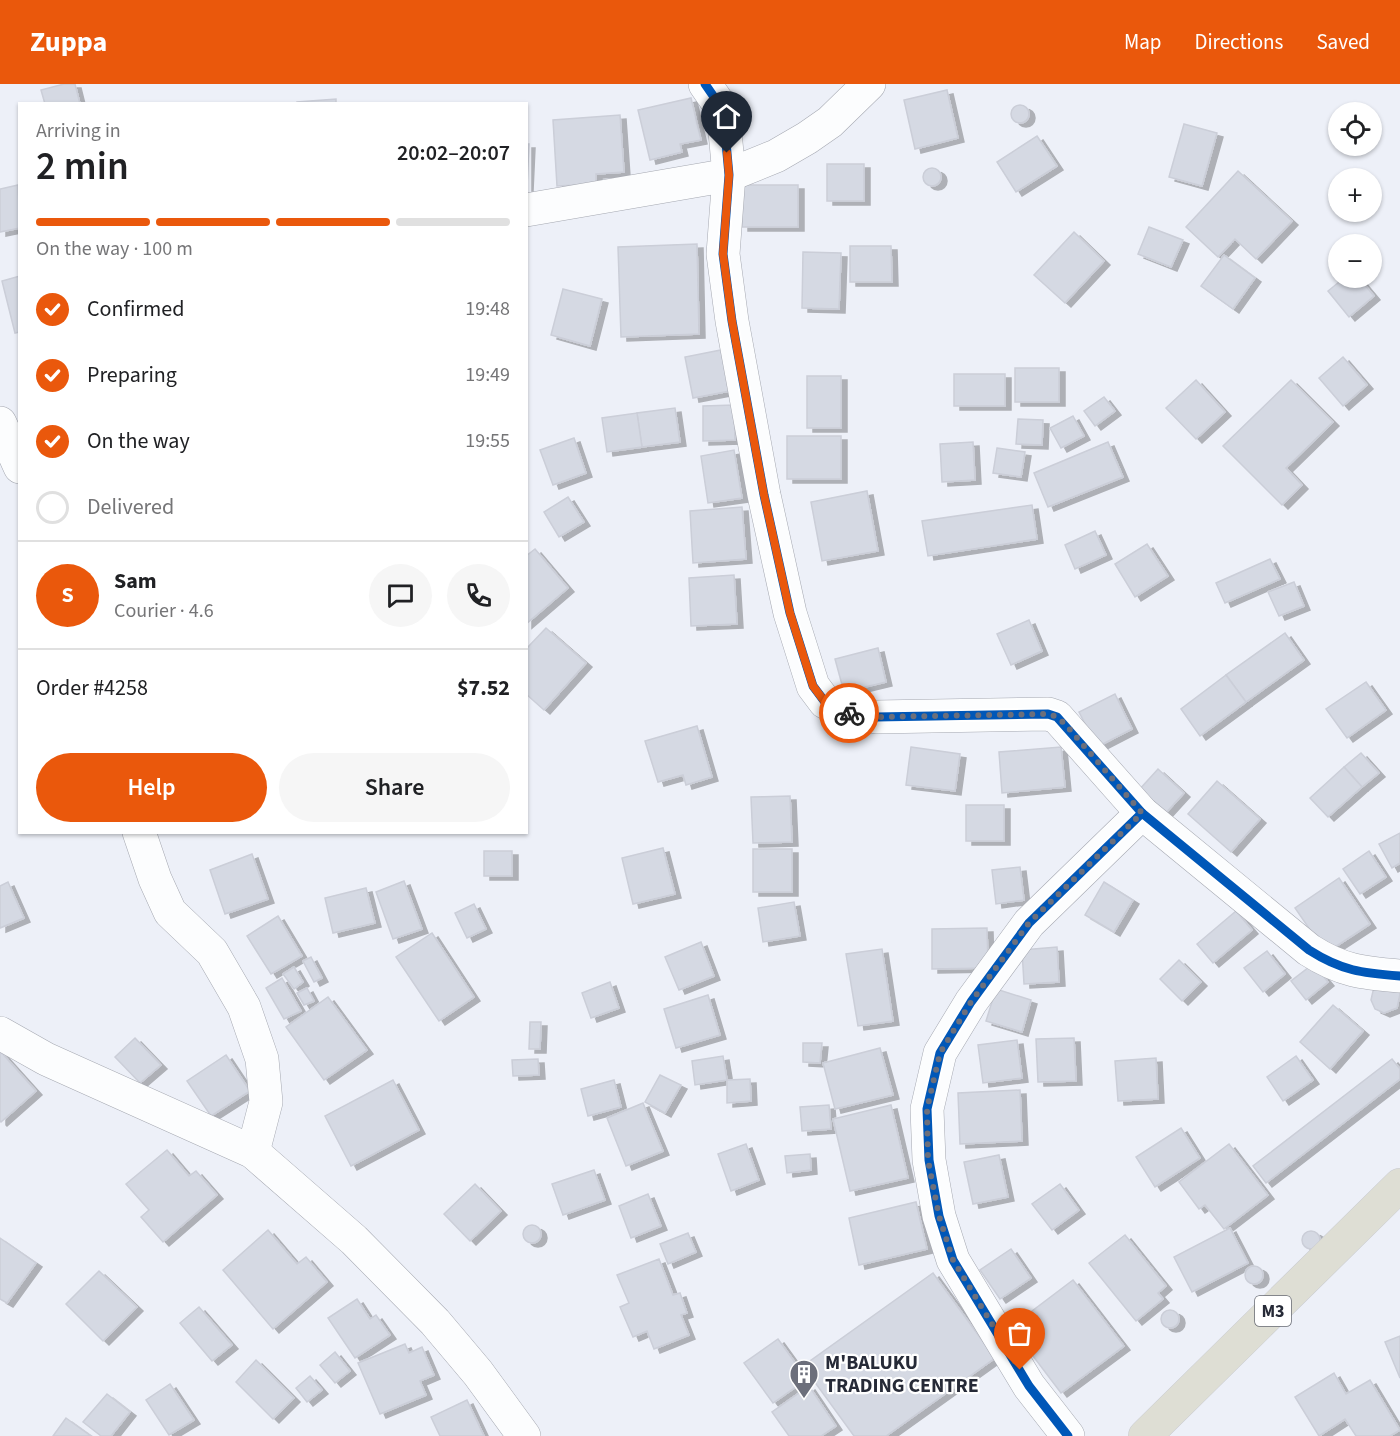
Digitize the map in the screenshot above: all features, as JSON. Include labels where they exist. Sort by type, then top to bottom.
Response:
[{"type":"highway","name":"M3","points":[[1145,1436],[1400,1185]]},
{"type":"street","points":[[705,84],[723,110],[729,175],[723,254],[732,321],[764,495],[790,613],[813,686],[825,702],[847,713],[876,717],[1048,714],[1057,717],[1142,813],[1309,950],[1327,962],[1351,971],[1400,976]]},
{"type":"street","points":[[528,210],[729,175],[776,156],[807,138],[830,122],[869,84]]},
{"type":"street","points":[[0,423],[18,463]]},
{"type":"street","points":[[1068,1436],[1029,1386],[953,1260],[939,1216],[928,1160],[927,1109],[940,1053],[971,1002],[1029,923],[1142,813]]},
{"type":"street","points":[[140,834],[155,879],[170,912],[212,952],[244,1007],[262,1059],[266,1102],[252,1152]]},
{"type":"street","points":[[0,1033],[46,1059],[252,1152],[354,1240],[411,1297],[478,1374],[524,1436]]},
{"type":"building","points":[[64,84],[75,84],[80,102],[44,102],[41,90]]},
{"type":"building","points":[[947,90],[958,138],[915,149],[904,100]]},
{"type":"building","points":[[691,98],[701,140],[680,144],[682,152],[650,160],[638,110]]},
{"type":"building","points":[[336,99],[336,102],[297,102]]},
{"type":"building","points":[[1020,105],[1026,108],[1029,114],[1026,120],[1020,123],[1014,120],[1011,114],[1014,108]]},
{"type":"building","points":[[620,115],[624,172],[596,174],[596,184],[557,186],[553,120]]},
{"type":"building","points":[[1184,124],[1217,133],[1202,186],[1169,177]]},
{"type":"building","points":[[1037,136],[1057,166],[1016,192],[997,162]]},
{"type":"building","points":[[827,164],[864,164],[864,201],[827,201]]},
{"type":"building","points":[[932,168],[940,173],[941,177],[936,185],[932,186],[924,181],[923,177],[928,169]]},
{"type":"building","points":[[1238,171],[1292,221],[1256,259],[1235,239],[1218,257],[1186,227]]},
{"type":"building","points":[[18,185],[18,228],[0,232],[0,189]]},
{"type":"building","points":[[742,185],[798,185],[798,227],[742,227]]},
{"type":"building","points":[[1149,227],[1183,240],[1171,267],[1138,254]]},
{"type":"building","points":[[1074,232],[1104,261],[1065,303],[1034,275]]},
{"type":"building","points":[[697,244],[699,334],[621,337],[618,247]]},
{"type":"building","points":[[850,246],[891,246],[892,282],[850,282]]},
{"type":"building","points":[[803,252],[841,253],[839,309],[802,308]]},
{"type":"building","points":[[1224,255],[1255,278],[1233,309],[1201,286]]},
{"type":"building","points":[[18,277],[18,332],[15,333],[2,281]]},
{"type":"building","points":[[1332,288],[1367,288],[1374,296],[1349,317],[1328,291]]},
{"type":"building","points":[[563,289],[602,299],[590,346],[551,335]]},
{"type":"building","points":[[721,350],[730,391],[693,398],[685,357]]},
{"type":"building","points":[[1343,357],[1367,385],[1343,406],[1319,378]]},
{"type":"building","points":[[1015,368],[1059,368],[1059,402],[1015,402]]},
{"type":"building","points":[[954,374],[1005,374],[1005,406],[954,406]]},
{"type":"building","points":[[807,376],[841,376],[841,428],[807,428]]},
{"type":"building","points":[[1196,380],[1225,412],[1196,439],[1166,408]]},
{"type":"building","points":[[1291,380],[1333,422],[1286,468],[1302,485],[1282,505],[1223,446]]},
{"type":"building","points":[[1104,397],[1115,411],[1095,426],[1084,411]]},
{"type":"building","points":[[734,405],[735,440],[703,441],[703,406]]},
{"type":"building","points":[[675,408],[680,442],[642,447],[637,413]]},
{"type":"building","points":[[637,413],[642,447],[607,452],[602,418]]},
{"type":"building","points":[[1073,416],[1084,436],[1061,448],[1050,428]]},
{"type":"building","points":[[1018,419],[1043,420],[1042,445],[1016,444]]},
{"type":"building","points":[[787,436],[841,436],[841,479],[787,479]]},
{"type":"building","points":[[574,438],[586,473],[553,485],[540,450]]},
{"type":"building","points":[[973,442],[975,480],[942,482],[940,444]]},
{"type":"building","points":[[1108,442],[1123,477],[1048,507],[1034,473]]},
{"type":"building","points":[[997,448],[1025,452],[1021,477],[993,473]]},
{"type":"building","points":[[734,450],[742,498],[708,503],[701,456]]},
{"type":"building","points":[[867,491],[878,551],[822,561],[811,502]]},
{"type":"building","points":[[568,497],[584,522],[559,537],[544,512]]},
{"type":"building","points":[[1032,505],[1037,539],[928,556],[922,521]]},
{"type":"building","points":[[742,507],[746,559],[693,563],[690,511]]},
{"type":"building","points":[[1095,531],[1106,555],[1075,569],[1065,545]]},
{"type":"building","points":[[1147,544],[1168,576],[1135,597],[1115,564]]},
{"type":"building","points":[[535,549],[568,588],[528,622],[528,554]]},
{"type":"building","points":[[1270,559],[1280,579],[1225,603],[1216,583]]},
{"type":"building","points":[[734,575],[737,624],[691,626],[689,578]]},
{"type":"building","points":[[1294,582],[1304,606],[1279,616],[1268,592]]},
{"type":"building","points":[[1029,620],[1042,651],[1011,665],[997,634]]},
{"type":"building","points":[[546,628],[586,663],[544,710],[528,696],[528,647]]},
{"type":"building","points":[[1285,633],[1304,660],[1246,702],[1226,675]]},
{"type":"building","points":[[878,648],[886,682],[844,692],[835,659]]},
{"type":"building","points":[[1226,675],[1246,702],[1200,736],[1181,709]]},
{"type":"building","points":[[1366,682],[1386,710],[1347,738],[1326,709]]},
{"type":"building","points":[[1115,694],[1132,729],[1097,747],[1079,712]]},
{"type":"building","points":[[697,726],[712,777],[686,785],[683,775],[658,782],[645,741]]},
{"type":"building","points":[[911,747],[960,754],[955,791],[906,785]]},
{"type":"building","points":[[1061,747],[1065,787],[1002,793],[999,752]]},
{"type":"building","points":[[1361,753],[1379,773],[1362,787],[1344,767]]},
{"type":"building","points":[[1344,767],[1362,787],[1328,817],[1310,798]]},
{"type":"building","points":[[1158,769],[1184,793],[1164,815],[1138,791]]},
{"type":"building","points":[[1217,781],[1260,819],[1231,852],[1188,814]]},
{"type":"building","points":[[790,796],[792,842],[753,843],[751,797]]},
{"type":"building","points":[[966,805],[1004,805],[1004,841],[966,841]]},
{"type":"building","points":[[1400,833],[1400,863],[1392,868],[1379,844]]},
{"type":"building","points":[[663,848],[675,894],[633,904],[622,858]]},
{"type":"building","points":[[753,849],[792,849],[792,892],[753,892]]},
{"type":"building","points":[[484,851],[512,851],[512,876],[484,876]]},
{"type":"building","points":[[1369,851],[1386,877],[1360,894],[1343,869]]},
{"type":"building","points":[[252,854],[268,899],[225,914],[210,870]]},
{"type":"building","points":[[1020,867],[1024,900],[996,904],[992,870]]},
{"type":"building","points":[[1339,878],[1370,924],[1326,953],[1295,908]]},
{"type":"building","points":[[404,881],[422,929],[393,939],[376,892]]},
{"type":"building","points":[[8,882],[24,918],[0,928],[0,886]]},
{"type":"building","points":[[1104,882],[1133,900],[1114,932],[1085,915]]},
{"type":"building","points":[[366,888],[375,923],[333,933],[325,898]]},
{"type":"building","points":[[794,902],[800,936],[763,942],[758,908]]},
{"type":"building","points":[[474,904],[486,929],[467,938],[455,913]]},
{"type":"building","points":[[1236,911],[1252,930],[1213,963],[1197,944]]},
{"type":"building","points":[[278,916],[302,956],[271,974],[247,936]]},
{"type":"building","points":[[987,928],[988,968],[932,969],[932,929]]},
{"type":"building","points":[[432,933],[474,997],[439,1021],[396,957]]},
{"type":"building","points":[[701,942],[714,976],[679,990],[665,957]]},
{"type":"building","points":[[1057,947],[1059,982],[1024,984],[1022,950]]},
{"type":"building","points":[[882,949],[893,1021],[858,1026],[846,954]]},
{"type":"building","points":[[1267,951],[1285,974],[1263,992],[1244,968]]},
{"type":"building","points":[[311,957],[322,978],[314,982],[303,961]]},
{"type":"building","points":[[1179,960],[1201,982],[1182,1001],[1160,979]]},
{"type":"building","points":[[1313,964],[1328,982],[1306,1000],[1291,981]]},
{"type":"building","points":[[294,967],[303,982],[294,989],[283,974]]},
{"type":"building","points":[[282,978],[301,1011],[284,1019],[266,988]]},
{"type":"building","points":[[610,982],[619,1008],[591,1018],[582,993]]},
{"type":"building","points":[[1376,987],[1397,989],[1400,994],[1397,1008],[1384,1013],[1375,1009],[1371,1000]]},
{"type":"building","points":[[307,988],[314,1001],[304,1005],[297,993]]},
{"type":"building","points":[[996,989],[1031,1000],[1022,1032],[986,1021]]},
{"type":"building","points":[[708,995],[720,1035],[676,1048],[664,1009]]},
{"type":"building","points":[[328,997],[367,1050],[324,1080],[286,1027]]},
{"type":"building","points":[[1333,1005],[1363,1031],[1330,1069],[1300,1042]]},
{"type":"building","points":[[530,1022],[541,1022],[540,1049],[529,1049]]},
{"type":"building","points":[[135,1038],[161,1065],[140,1083],[115,1057]]},
{"type":"building","points":[[1074,1038],[1076,1081],[1038,1082],[1036,1039]]},
{"type":"building","points":[[1017,1040],[1022,1078],[983,1083],[978,1045]]},
{"type":"building","points":[[803,1043],[822,1043],[820,1063],[803,1062]]},
{"type":"building","points":[[880,1048],[893,1095],[835,1109],[823,1063]]},
{"type":"building","points":[[0,1051],[36,1091],[1,1122],[0,1121]]},
{"type":"building","points":[[226,1055],[250,1091],[211,1116],[187,1081]]},
{"type":"building","points":[[723,1056],[727,1080],[695,1085],[692,1061]]},
{"type":"building","points":[[1296,1056],[1313,1080],[1283,1101],[1267,1077]]},
{"type":"building","points":[[1156,1058],[1158,1099],[1118,1101],[1115,1061]]},
{"type":"building","points":[[538,1059],[539,1075],[513,1076],[512,1060]]},
{"type":"building","points":[[1392,1059],[1400,1069],[1400,1079],[1266,1183],[1253,1166]]},
{"type":"building","points":[[660,1075],[681,1085],[665,1113],[645,1102]]},
{"type":"building","points":[[750,1079],[751,1101],[727,1103],[727,1080]]},
{"type":"building","points":[[393,1080],[419,1130],[351,1166],[325,1116]]},
{"type":"building","points":[[614,1080],[621,1107],[588,1116],[581,1089]]},
{"type":"building","points":[[1020,1090],[1022,1141],[960,1144],[958,1093]]},
{"type":"building","points":[[643,1103],[663,1151],[626,1166],[607,1118]]},
{"type":"building","points":[[829,1105],[831,1129],[802,1131],[800,1107]]},
{"type":"building","points":[[891,1105],[908,1178],[850,1191],[833,1119]]},
{"type":"building","points":[[1181,1128],[1200,1158],[1155,1187],[1136,1157]]},
{"type":"building","points":[[746,1144],[759,1180],[731,1191],[718,1154]]},
{"type":"building","points":[[1229,1144],[1268,1195],[1224,1229],[1205,1205],[1199,1209],[1179,1182]]},
{"type":"building","points":[[167,1150],[189,1176],[196,1171],[217,1195],[163,1242],[141,1217],[149,1210],[126,1184]]},
{"type":"building","points":[[810,1154],[811,1170],[787,1173],[785,1156]]},
{"type":"building","points":[[999,1155],[1008,1197],[973,1204],[964,1162]]},
{"type":"building","points":[[594,1170],[605,1200],[563,1215],[552,1184]]},
{"type":"building","points":[[475,1184],[501,1211],[470,1241],[444,1214]]},
{"type":"building","points":[[1060,1184],[1079,1210],[1052,1230],[1032,1204]]},
{"type":"building","points":[[648,1194],[661,1226],[631,1238],[619,1206]]},
{"type":"building","points":[[916,1202],[927,1249],[859,1265],[849,1218]]},
{"type":"building","points":[[528,1225],[536,1225],[541,1230],[539,1241],[528,1243],[523,1238],[523,1230]]},
{"type":"building","points":[[1230,1228],[1248,1263],[1192,1292],[1174,1257]]},
{"type":"building","points":[[268,1230],[297,1264],[306,1257],[327,1282],[273,1329],[223,1270]]},
{"type":"building","points":[[1311,1231],[1317,1234],[1320,1240],[1317,1246],[1311,1249],[1305,1246],[1302,1240],[1305,1234]]},
{"type":"building","points":[[688,1233],[696,1252],[668,1264],[660,1244]]},
{"type":"building","points":[[1125,1235],[1166,1286],[1158,1293],[1163,1299],[1136,1321],[1089,1263]]},
{"type":"building","points":[[0,1238],[36,1263],[7,1303],[0,1299]]},
{"type":"building","points":[[1011,1249],[1031,1278],[1000,1299],[980,1270]]},
{"type":"building","points":[[659,1259],[673,1295],[680,1293],[687,1313],[681,1315],[689,1335],[654,1349],[647,1331],[633,1337],[620,1307],[629,1303],[617,1275]]},
{"type":"building","points":[[1250,1266],[1258,1266],[1263,1271],[1261,1282],[1250,1284],[1245,1279],[1245,1271]]},
{"type":"building","points":[[99,1271],[137,1307],[103,1341],[66,1304]]},
{"type":"building","points":[[933,1273],[995,1358],[886,1436],[854,1436],[803,1366]]},
{"type":"building","points":[[1073,1280],[1124,1346],[1061,1393],[1011,1327]]},
{"type":"building","points":[[357,1299],[370,1319],[376,1315],[390,1335],[355,1358],[328,1318]]},
{"type":"building","points":[[199,1307],[232,1345],[212,1361],[180,1323]]},
{"type":"building","points":[[1170,1310],[1178,1315],[1179,1319],[1174,1327],[1170,1328],[1162,1323],[1161,1319],[1166,1311]]},
{"type":"building","points":[[1400,1336],[1400,1378],[1385,1342]]},
{"type":"building","points":[[778,1339],[807,1379],[773,1403],[744,1363]]},
{"type":"building","points":[[405,1344],[409,1353],[422,1347],[434,1375],[420,1381],[426,1395],[380,1414],[358,1363]]},
{"type":"building","points":[[335,1352],[350,1371],[335,1383],[320,1365]]},
{"type":"building","points":[[256,1360],[294,1398],[273,1419],[236,1382]]},
{"type":"building","points":[[1334,1373],[1346,1394],[1370,1380],[1400,1430],[1390,1436],[1356,1436],[1345,1419],[1319,1436],[1295,1397]]},
{"type":"building","points":[[310,1376],[322,1390],[307,1402],[296,1388]]},
{"type":"building","points":[[170,1384],[194,1420],[169,1435],[146,1400]]},
{"type":"building","name":"M'BALUKU TRADING CENTRE","points":[[809,1386],[836,1426],[821,1436],[789,1436],[772,1412]]},
{"type":"building","points":[[107,1394],[130,1412],[111,1436],[101,1436],[83,1422]]},
{"type":"building","points":[[467,1400],[484,1436],[440,1436],[431,1417]]},
{"type":"building","points":[[66,1418],[91,1436],[53,1436]]},
{"type":"cycle path","points":[[705,84],[723,110],[729,175],[723,254],[732,321],[764,495],[790,613],[813,686],[825,702],[847,713],[876,717],[1048,714],[1057,717],[1142,813],[1309,950],[1342,967],[1374,974],[1400,976]]},
{"type":"cycle path","points":[[1068,1436],[1029,1386],[953,1260],[939,1216],[929,1160],[927,1109],[940,1053],[971,1002],[1029,923],[1142,813]]},
{"type":"way so far","points":[[849,713],[876,717],[1048,714],[1057,717],[1142,813],[1029,923],[971,1002],[940,1053],[927,1109],[928,1160],[939,1216],[953,1260],[1020,1370]]},
{"type":"place","name":"M'BALUKU TRADING CENTRE","points":[[804,1400]]},
{"type":"route","points":[[727,153],[729,175],[723,254],[732,321],[764,495],[790,613],[813,686],[825,702],[849,713]]}]
